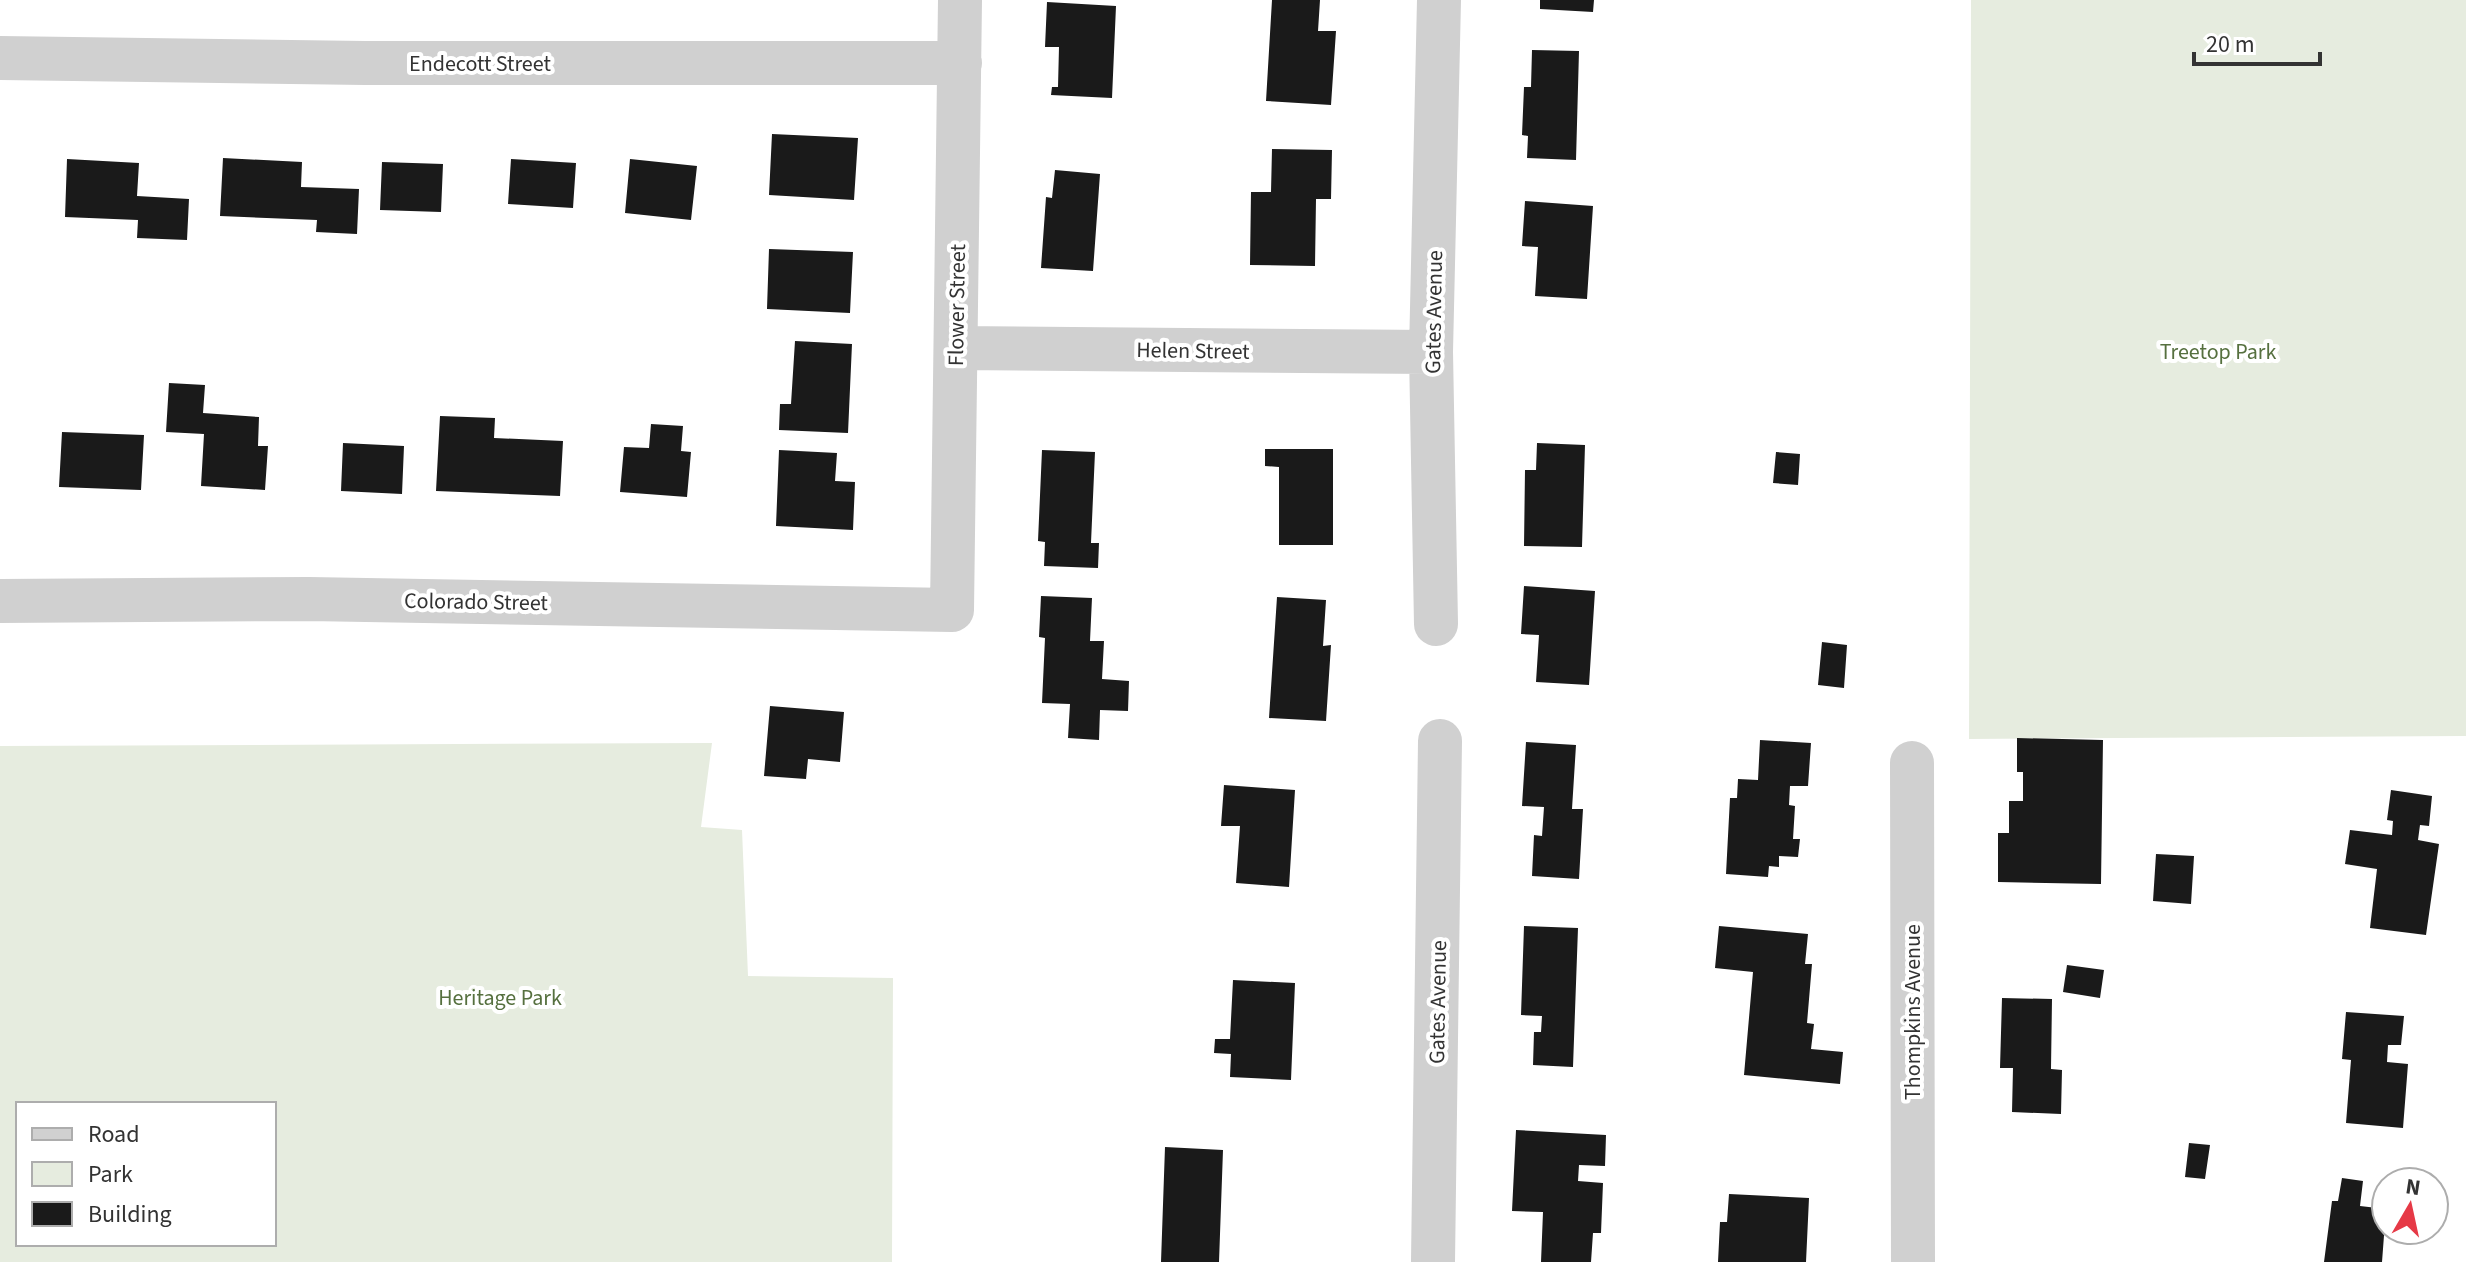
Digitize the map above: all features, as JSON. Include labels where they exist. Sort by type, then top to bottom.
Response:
[{"type":"street","name":"Flower Street","points":[[952,610],[960,0]]},
{"type":"street","name":"Gates Avenue","points":[[1436,624],[1431,352],[1439,0]]},
{"type":"street","name":"Endecott Street","points":[[0,58],[365,63],[960,63]]},
{"type":"street","name":"Helen Street","points":[[956,348],[1431,352]]},
{"type":"street","name":"Colorado Street","points":[[0,601],[309,599],[952,610]]},
{"type":"street","name":"Gates Avenue","points":[[1433,1262],[1440,741]]},
{"type":"street","name":"Thompkins Avenue","points":[[1912,763],[1913,1262]]},
{"type":"green space","name":"Treetop Park","points":[[1971,0],[2466,0],[2466,736],[1969,739]]},
{"type":"green space","name":"Heritage Park","points":[[712,743],[701,827],[742,830],[748,976],[893,978],[892,1262],[0,1262],[0,746]]},
{"type":"building","points":[[1272,0],[1320,0],[1318,31],[1336,31],[1331,105],[1266,101]]},
{"type":"building","points":[[1540,0],[1594,0],[1593,12],[1540,9]]},
{"type":"building","points":[[1047,2],[1116,6],[1112,98],[1051,95],[1052,87],[1058,87],[1059,47],[1045,47]]},
{"type":"building","points":[[1532,50],[1579,51],[1576,160],[1527,158],[1528,136],[1522,135],[1524,87],[1531,87]]},
{"type":"building","points":[[772,134],[858,138],[854,200],[769,195]]},
{"type":"building","points":[[1272,149],[1332,150],[1331,199],[1316,199],[1315,266],[1250,265],[1251,192],[1271,192]]},
{"type":"building","points":[[223,158],[302,162],[301,187],[359,189],[357,234],[316,232],[317,220],[220,216]]},
{"type":"building","points":[[67,159],[139,163],[137,196],[189,199],[187,240],[137,238],[138,220],[65,217]]},
{"type":"building","points":[[511,159],[576,163],[573,208],[508,204]]},
{"type":"building","points":[[630,159],[697,166],[691,220],[625,213]]},
{"type":"building","points":[[382,162],[443,164],[441,212],[380,210]]},
{"type":"building","points":[[1055,170],[1100,174],[1093,271],[1041,268],[1046,197],[1052,198]]},
{"type":"building","points":[[1525,201],[1593,206],[1587,299],[1535,296],[1538,247],[1522,246]]},
{"type":"building","points":[[769,249],[853,252],[850,313],[767,309]]},
{"type":"building","points":[[795,341],[852,344],[848,433],[779,430],[780,404],[791,404]]},
{"type":"building","points":[[169,383],[205,385],[203,413],[259,417],[258,446],[268,446],[265,490],[201,486],[204,434],[166,432]]},
{"type":"building","points":[[440,416],[495,418],[494,438],[563,441],[560,496],[436,491]]},
{"type":"building","points":[[651,424],[683,426],[681,451],[691,452],[687,497],[620,492],[624,447],[649,448]]},
{"type":"building","points":[[62,432],[144,435],[141,490],[59,487]]},
{"type":"building","points":[[343,443],[404,446],[402,494],[341,491]]},
{"type":"building","points":[[1537,443],[1585,445],[1582,547],[1524,546],[1525,470],[1536,470]]},
{"type":"building","points":[[1265,449],[1333,449],[1333,545],[1279,545],[1279,467],[1265,466]]},
{"type":"building","points":[[779,450],[837,453],[835,481],[855,482],[853,530],[776,526]]},
{"type":"building","points":[[1042,450],[1095,452],[1091,543],[1099,543],[1098,568],[1044,566],[1045,542],[1038,541]]},
{"type":"building","points":[[1776,452],[1800,454],[1798,485],[1773,483]]},
{"type":"building","points":[[1524,586],[1595,591],[1589,685],[1536,682],[1539,635],[1521,634]]},
{"type":"building","points":[[1041,596],[1092,598],[1090,641],[1104,641],[1102,679],[1129,681],[1128,711],[1100,710],[1099,740],[1068,738],[1070,704],[1042,703],[1045,638],[1039,637]]},
{"type":"building","points":[[1277,597],[1326,600],[1323,646],[1331,645],[1326,721],[1269,718]]},
{"type":"building","points":[[1822,642],[1847,645],[1844,688],[1818,685]]},
{"type":"building","points":[[770,706],[844,712],[840,762],[808,759],[806,779],[764,776]]},
{"type":"building","points":[[2017,738],[2103,740],[2101,884],[1998,882],[1998,833],[2009,833],[2009,801],[2023,801],[2023,772],[2017,772]]},
{"type":"building","points":[[1760,740],[1811,743],[1808,786],[1790,786],[1789,805],[1795,806],[1793,839],[1800,839],[1798,857],[1779,856],[1779,867],[1769,866],[1768,877],[1726,874],[1730,798],[1737,798],[1738,779],[1758,780]]},
{"type":"building","points":[[1526,742],[1576,745],[1572,809],[1583,809],[1579,879],[1532,876],[1534,835],[1542,836],[1544,807],[1522,806]]},
{"type":"building","points":[[1224,785],[1295,790],[1289,887],[1236,883],[1240,826],[1221,826]]},
{"type":"building","points":[[2391,790],[2432,796],[2429,826],[2420,825],[2418,840],[2439,844],[2426,935],[2370,928],[2377,869],[2345,864],[2350,830],[2392,835],[2393,821],[2387,820]]},
{"type":"building","points":[[2156,854],[2194,856],[2191,904],[2153,901]]},
{"type":"building","points":[[1524,926],[1578,928],[1573,1067],[1533,1065],[1534,1032],[1541,1032],[1542,1016],[1521,1015]]},
{"type":"building","points":[[1719,926],[1808,934],[1805,964],[1812,964],[1807,1023],[1814,1024],[1811,1049],[1843,1052],[1840,1084],[1744,1075],[1753,972],[1715,968]]},
{"type":"building","points":[[2067,965],[2104,970],[2100,998],[2063,992]]},
{"type":"building","points":[[1233,980],[1295,983],[1291,1080],[1230,1077],[1231,1054],[1214,1053],[1215,1039],[1230,1039]]},
{"type":"building","points":[[2002,998],[2052,999],[2051,1069],[2062,1070],[2061,1114],[2012,1112],[2013,1068],[2000,1068]]},
{"type":"building","points":[[2346,1012],[2404,1016],[2401,1045],[2388,1045],[2387,1062],[2408,1064],[2403,1128],[2346,1123],[2351,1060],[2342,1059]]},
{"type":"building","points":[[1516,1130],[1606,1135],[1605,1166],[1579,1165],[1578,1181],[1603,1183],[1601,1233],[1593,1233],[1591,1262],[1541,1262],[1543,1212],[1512,1211]]},
{"type":"building","points":[[2189,1143],[2210,1145],[2205,1179],[2185,1177]]},
{"type":"building","points":[[1165,1147],[1223,1150],[1219,1262],[1161,1262]]},
{"type":"building","points":[[2342,1178],[2363,1181],[2360,1206],[2370,1207],[2370,1246],[2383,1246],[2382,1262],[2324,1262],[2332,1201],[2338,1201]]},
{"type":"building","points":[[1729,1194],[1809,1198],[1806,1262],[1718,1262],[1720,1222],[1727,1222]]}]
